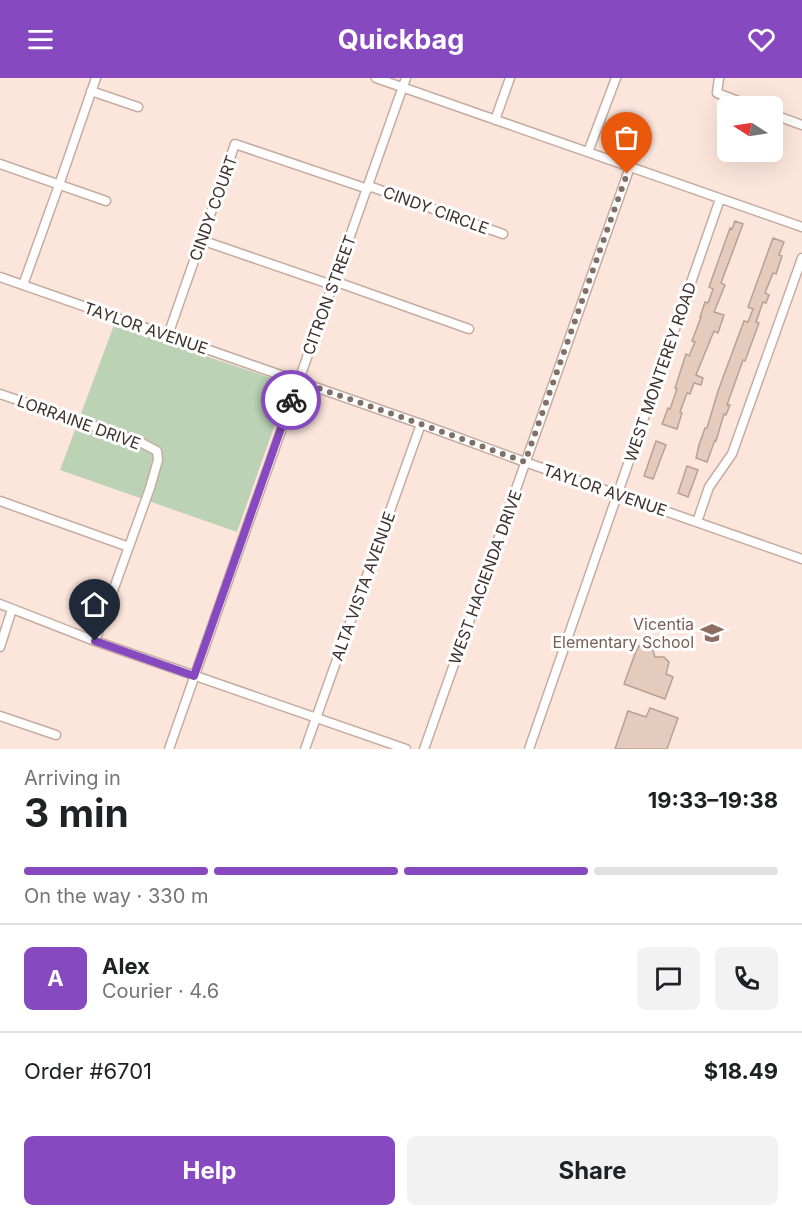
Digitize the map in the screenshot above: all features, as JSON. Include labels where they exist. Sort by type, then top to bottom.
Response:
[{"type":"street","points":[[22,285],[96,78]]},
{"type":"street","points":[[376,78],[802,227]]},
{"type":"street","name":"CITRON STREET","points":[[169,749],[406,78]]},
{"type":"street","points":[[495,120],[510,78]]},
{"type":"street","points":[[588,152],[616,78]]},
{"type":"street","points":[[719,78],[717,93],[725,96]]},
{"type":"street","points":[[91,91],[138,107]]},
{"type":"street","points":[[783,118],[802,125]]},
{"type":"street","name":"CINDY COURT","points":[[168,335],[235,144],[368,188]]},
{"type":"street","points":[[0,164],[106,201]]},
{"type":"street","name":"WEST HACIENDA DRIVE","points":[[424,749],[630,167]]},
{"type":"street","name":"CINDY CIRCLE","points":[[368,188],[503,234]]},
{"type":"street","name":"WEST MONTEREY ROAD","points":[[529,749],[720,198]]},
{"type":"street","points":[[201,240],[469,329]]},
{"type":"street","points":[[697,522],[709,487],[732,454],[802,258]]},
{"type":"street","name":"TAYLOR AVENUE","points":[[0,277],[697,522],[801,556]]},
{"type":"street","name":"LORRAINE DRIVE","points":[[0,394],[140,442],[157,451],[158,460],[150,488],[129,547]]},
{"type":"street","name":"ALTA VISTA AVENUE","points":[[305,749],[421,424]]},
{"type":"street","points":[[0,501],[129,547],[95,641]]},
{"type":"street","points":[[0,604],[95,641],[406,749]]},
{"type":"street","points":[[0,647],[12,609]]},
{"type":"street","points":[[0,716],[56,735]]},
{"type":"green space","points":[[114,325],[277,380],[285,385],[287,390],[237,532],[60,470]]},
{"type":"building","points":[[735,221],[743,224],[721,283],[725,285],[714,312],[724,315],[718,333],[714,331],[696,375],[703,378],[701,385],[694,383],[690,394],[687,393],[677,429],[662,424],[677,389],[675,388],[686,354],[689,356],[695,342],[692,341],[705,302],[708,303],[713,289],[709,287],[730,228],[732,229]]},
{"type":"building","points":[[773,238],[784,242],[779,255],[782,256],[776,274],[773,273],[765,293],[769,295],[766,303],[763,302],[756,322],[759,323],[745,361],[743,360],[727,405],[730,405],[726,415],[724,414],[707,462],[696,458],[699,445],[744,321],[748,322],[753,309],[748,307]]},
{"type":"building","points":[[656,441],[666,445],[653,479],[644,476]]},
{"type":"building","points":[[687,466],[698,470],[688,497],[678,493]]},
{"type":"building","points":[[644,644],[652,647],[655,657],[664,657],[669,662],[666,674],[673,677],[665,699],[624,684],[636,651]]},
{"type":"building","points":[[650,708],[678,718],[667,749],[615,749],[628,711],[646,717]]},
{"type":"way so far","points":[[291,400],[298,381],[525,462],[627,174]]},
{"type":"place","name":"Vicentia Elementary School","points":[[712,633]]},
{"type":"route","points":[[95,641],[194,676],[291,400]]}]
